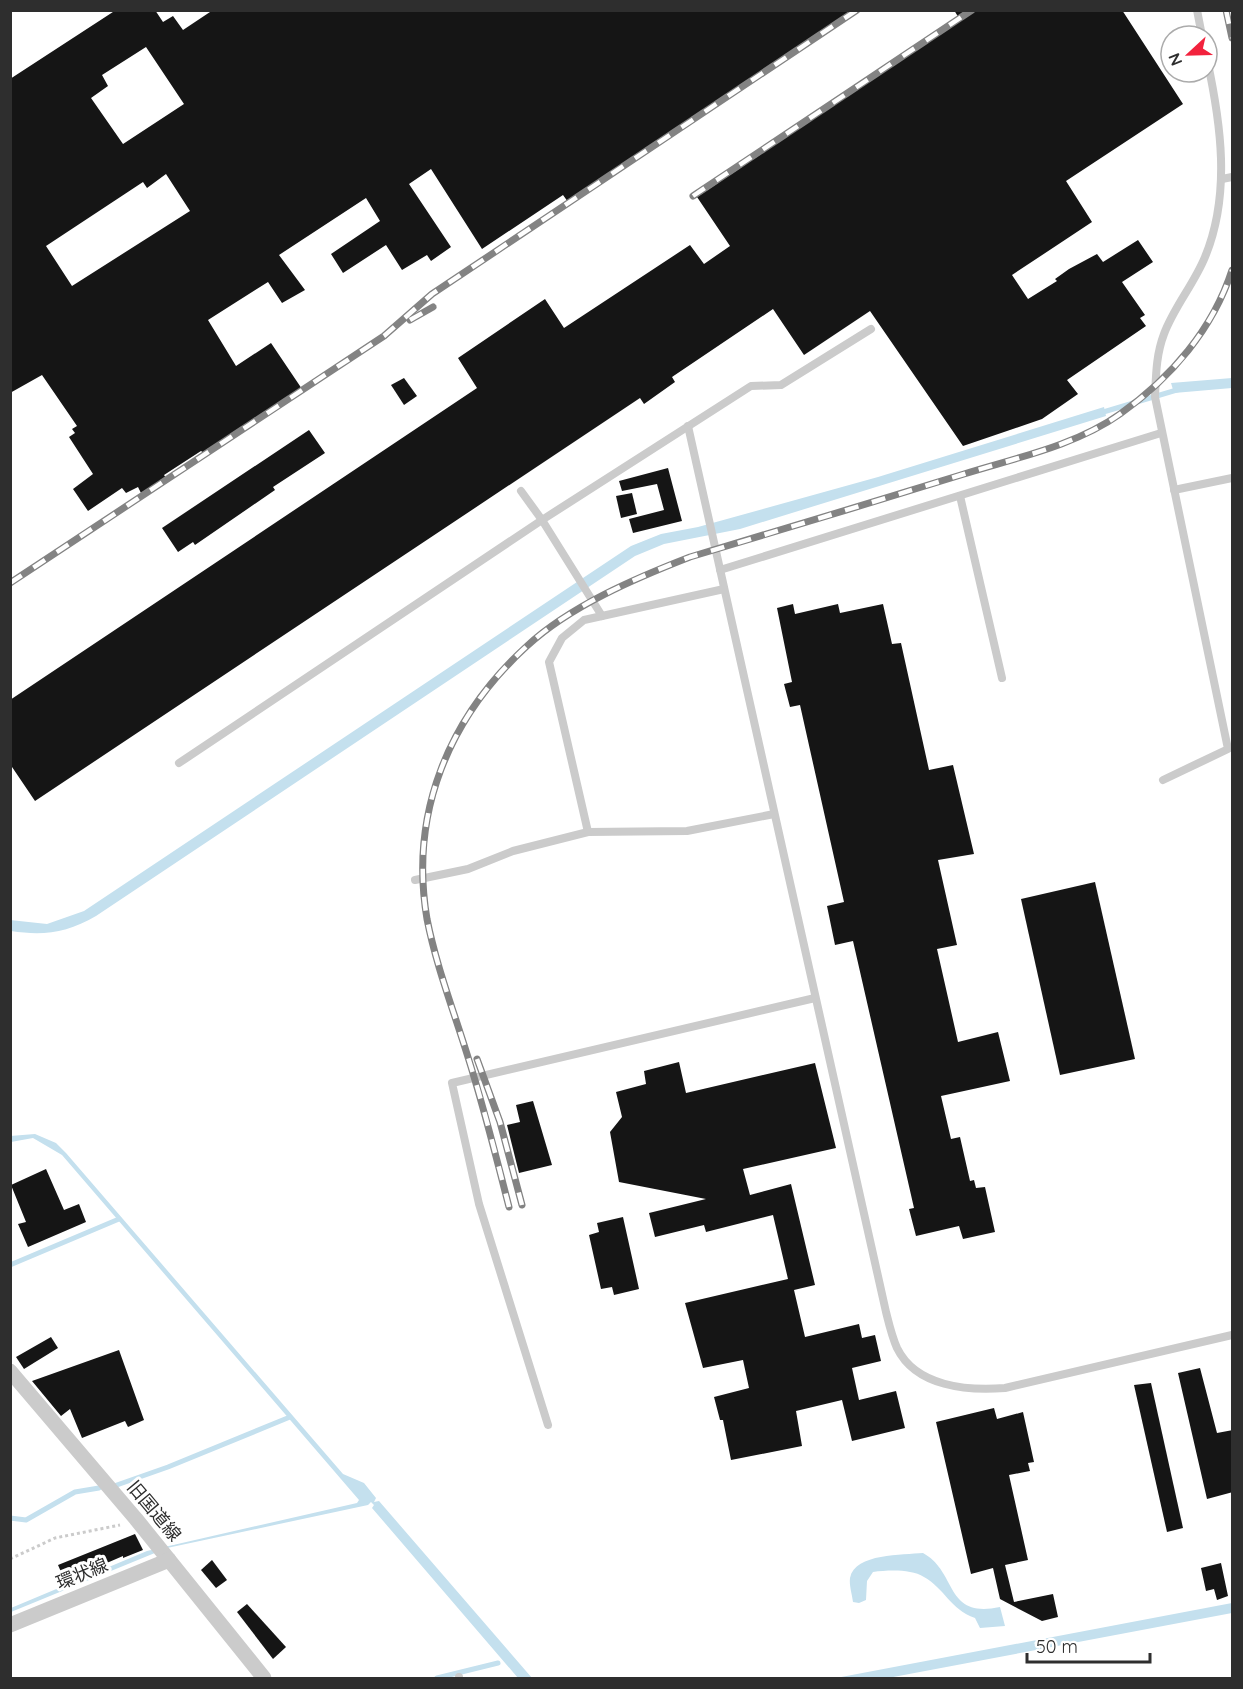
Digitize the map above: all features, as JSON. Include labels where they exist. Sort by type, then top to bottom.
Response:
[{"type":"street","name":"旧国道線","points":[[10,1371],[136,1519],[264,1678]]},
{"type":"street","name":"環状線","points":[[10,1625],[169,1560]]},
{"type":"lane","points":[[1163,780],[1228,749],[1155,397],[1156,367],[1164,333],[1205,257],[1215,221],[1222,179],[1217,108],[1212,84]]},
{"type":"lane","points":[[1222,179],[1233,177]]},
{"type":"lane","points":[[179,763],[542,520],[751,386],[781,385],[871,330]]},
{"type":"lane","points":[[688,426],[886,1312],[898,1349],[915,1370],[942,1384],[972,1390],[1005,1388],[1233,1335]]},
{"type":"lane","points":[[720,570],[1161,433]]},
{"type":"lane","points":[[1174,490],[1233,478]]},
{"type":"lane","points":[[521,491],[542,520],[602,616]]},
{"type":"lane","points":[[960,496],[1002,678]]},
{"type":"lane","points":[[588,832],[549,662],[562,638],[584,620],[724,589]]},
{"type":"lane","points":[[415,880],[468,870],[513,851],[588,832],[687,831],[774,814]]},
{"type":"lane","points":[[548,1425],[479,1204],[452,1083],[815,998]]},
{"type":"path","points":[[10,1559],[55,1538],[124,1525],[136,1519]]},
{"type":"water","points":[[1232,378],[1232,388],[1174,393],[1171,383]]},
{"type":"water","points":[[1104,407],[1106,416],[740,529],[664,544],[635,556],[96,916],[55,932],[11,931],[10,920],[47,924],[84,911],[631,546],[661,534],[698,527],[878,477]]},
{"type":"water","points":[[35,1134],[56,1143],[66,1153],[343,1474],[364,1483],[376,1498],[374,1502],[379,1501],[532,1678],[518,1678],[372,1508],[374,1505],[371,1502],[368,1505],[167,1548],[11,1612],[11,1608],[147,1551],[357,1503],[359,1500],[62,1155],[33,1138],[11,1142],[10,1136]]},
{"type":"water","points":[[923,1553],[942,1571],[960,1600],[969,1606],[982,1609],[1000,1607],[1005,1626],[980,1628],[975,1618],[959,1609],[931,1582],[919,1574],[906,1571],[873,1572],[867,1581],[866,1600],[859,1603],[853,1602],[850,1578],[861,1564],[892,1555]]},
{"type":"water","points":[[1232,1603],[1232,1613],[888,1678],[836,1678]]},
{"type":"building","points":[[116,10],[155,10],[163,22],[173,16],[183,30],[213,10],[855,10],[568,202],[563,195],[482,249],[431,169],[409,184],[451,247],[431,261],[427,255],[402,270],[386,245],[343,273],[331,254],[380,221],[366,198],[279,255],[305,290],[282,303],[268,282],[208,320],[236,366],[271,343],[302,389],[204,453],[201,451],[164,475],[166,478],[141,493],[138,487],[126,493],[122,488],[88,511],[73,489],[93,474],[69,437],[75,433],[72,429],[77,426],[42,375],[10,393],[10,79]],"holes":[[[146,47],[184,104],[123,144],[91,98],[108,86],[102,75]],[[166,174],[190,211],[72,286],[46,246],[143,182],[147,188]]]},
{"type":"building","points":[[954,10],[1122,10],[1159,67],[1159,84],[1170,84],[1183,104],[1066,181],[1092,222],[1012,275],[1028,299],[1057,281],[1055,279],[1069,269],[1097,254],[1103,262],[1138,240],[1153,262],[1122,282],[1145,315],[1140,318],[1146,326],[1067,380],[1078,394],[1042,419],[963,446],[870,311],[804,355],[773,309],[672,377],[675,382],[644,404],[640,398],[35,801],[10,764],[10,700],[477,388],[458,358],[545,299],[564,328],[690,245],[704,264],[730,246],[697,197],[960,20]]},
{"type":"building","points":[[404,378],[417,396],[404,405],[391,385]]},
{"type":"building","points":[[309,430],[325,453],[273,487],[275,490],[195,545],[193,542],[178,552],[162,528]]},
{"type":"building","points":[[668,468],[682,521],[633,533],[629,519],[664,510],[657,484],[622,491],[619,481]]},
{"type":"building","points":[[632,493],[637,514],[621,518],[616,496]]},
{"type":"building","points":[[793,604],[795,614],[838,604],[840,613],[883,604],[892,644],[901,643],[929,770],[953,765],[974,854],[938,860],[957,945],[937,949],[958,1042],[998,1032],[1010,1081],[941,1096],[951,1139],[960,1137],[970,1181],[974,1180],[976,1188],[985,1187],[995,1232],[963,1239],[959,1226],[916,1236],[909,1209],[914,1208],[853,941],[835,945],[827,906],[844,902],[800,705],[790,707],[784,684],[792,682],[777,608]]},
{"type":"building","points":[[1095,882],[1135,1059],[1060,1075],[1021,899]]},
{"type":"building","points":[[679,1062],[686,1093],[815,1063],[836,1148],[743,1169],[750,1195],[791,1184],[815,1285],[794,1290],[805,1337],[859,1324],[862,1338],[875,1335],[881,1361],[852,1368],[859,1400],[896,1391],[905,1428],[852,1441],[842,1400],[796,1411],[802,1446],[731,1460],[723,1420],[720,1420],[714,1397],[749,1388],[743,1360],[703,1368],[685,1303],[788,1279],[773,1215],[706,1232],[704,1225],[655,1237],[649,1213],[706,1199],[619,1182],[610,1132],[622,1117],[616,1092],[646,1084],[644,1071]]},
{"type":"building","points":[[533,1101],[552,1165],[519,1173],[507,1125],[520,1122],[516,1105]]},
{"type":"building","points":[[46,1169],[64,1210],[79,1204],[86,1222],[28,1247],[18,1224],[26,1222],[11,1185]]},
{"type":"building","points":[[623,1217],[639,1289],[614,1295],[612,1287],[601,1289],[589,1235],[599,1232],[597,1223]]},
{"type":"building","points":[[51,1337],[58,1348],[24,1369],[16,1357]]},
{"type":"building","points":[[119,1350],[144,1420],[128,1427],[125,1421],[82,1438],[70,1409],[61,1416],[32,1381]]},
{"type":"building","points":[[1200,1368],[1217,1433],[1233,1430],[1233,1492],[1207,1499],[1178,1373]]},
{"type":"building","points":[[1151,1383],[1183,1528],[1167,1532],[1134,1385]]},
{"type":"building","points":[[994,1408],[997,1419],[1023,1412],[1034,1462],[1028,1463],[1030,1471],[1009,1475],[1028,1560],[1005,1565],[1014,1602],[1053,1594],[1058,1617],[1042,1621],[1000,1599],[993,1568],[971,1574],[936,1422]]},
{"type":"building","points":[[135,1534],[143,1550],[123,1558],[123,1556],[65,1581],[58,1565]]},
{"type":"building","points":[[212,1560],[227,1580],[216,1588],[201,1570]]},
{"type":"building","points":[[1221,1563],[1228,1596],[1217,1600],[1214,1589],[1206,1591],[1201,1568]]},
{"type":"building","points":[[247,1604],[286,1647],[273,1659],[237,1612]]},
{"type":"waterway","points":[[1100,413],[1180,389]]},
{"type":"waterway","points":[[10,1265],[119,1219]]},
{"type":"waterway","points":[[114,1486],[168,1467],[290,1417]]},
{"type":"waterway","points":[[10,1518],[26,1520],[75,1492],[99,1488]]},
{"type":"waterway","points":[[437,1678],[498,1663]]},
{"type":"railway","points":[[10,583],[384,336],[432,294],[857,10]]},
{"type":"railway","points":[[693,196],[972,10]]},
{"type":"railway","points":[[1226,10],[1232,38]]},
{"type":"railway","points":[[509,1207],[467,1054],[435,953],[427,919],[423,880],[424,842],[430,805],[441,769],[456,736],[476,704],[500,674],[544,632],[604,594],[648,574],[690,557],[1044,450],[1084,435],[1102,425],[1139,400],[1188,351],[1214,312],[1232,270]]},
{"type":"railway","points":[[410,320],[433,307]]},
{"type":"railway","points":[[477,1059],[500,1122],[522,1205]]}]
